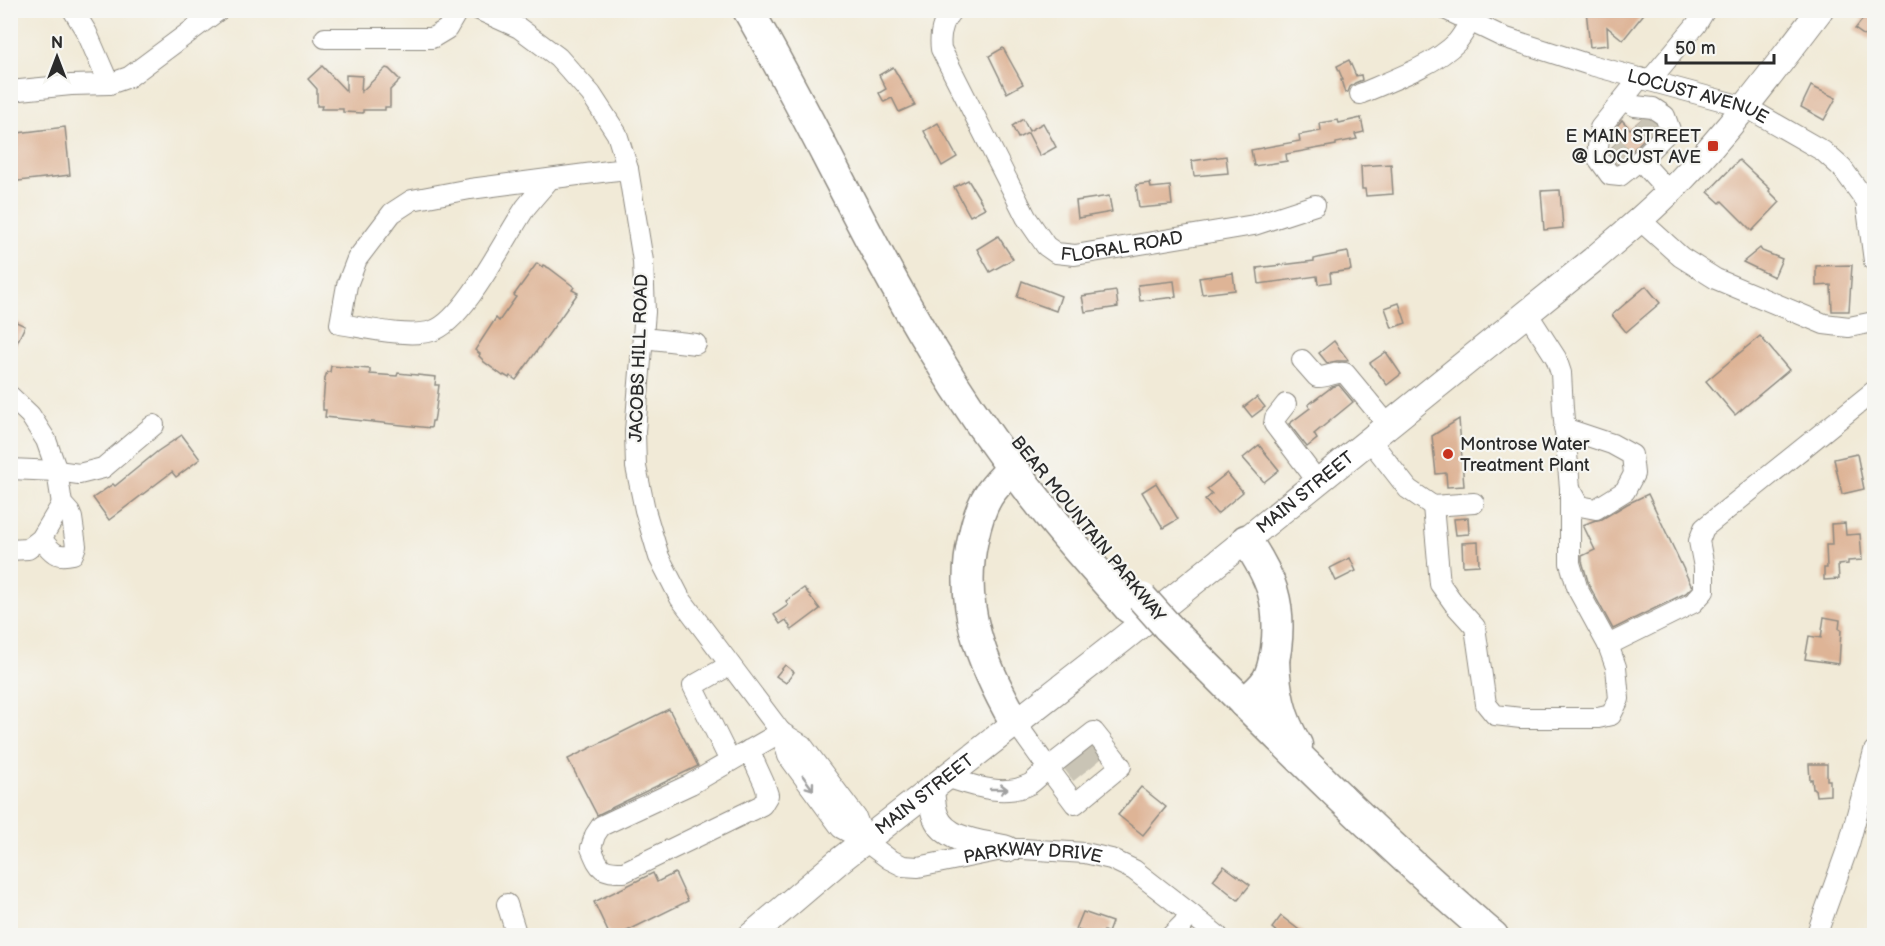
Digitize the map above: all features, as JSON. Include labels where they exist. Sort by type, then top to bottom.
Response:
[{"type":"highway","name":"BEAR MOUNTAIN PARKWAY","points":[[748,10],[796,95],[905,304],[952,381],[1012,468],[1054,521],[1136,603],[1308,789],[1467,936]]},
{"type":"highway","name":"BEAR MOUNTAIN PARKWAY","points":[[770,10],[804,71],[893,245],[956,354],[1026,457],[1136,603]]},
{"type":"highway","points":[[1012,468],[989,495],[980,514],[971,548],[969,587],[971,616],[978,642],[994,683],[1015,722]]},
{"type":"highway","points":[[1244,703],[1262,686],[1272,670],[1278,625],[1276,598],[1266,573],[1245,540]]},
{"type":"highway","name":"BEAR MOUNTAIN PARKWAY","points":[[1161,631],[1244,703],[1408,860],[1493,936]]},
{"type":"highway","points":[[1274,660],[1275,685],[1280,711],[1292,737],[1312,770]]},
{"type":"main road","name":"MAIN STREET","points":[[751,936],[865,841],[1123,639],[1640,220],[1713,146],[1746,107],[1820,10]]},
{"type":"main road","points":[[939,783],[936,816],[940,825],[947,832],[1007,849]]},
{"type":"street","points":[[73,10],[87,33],[109,84]]},
{"type":"street","points":[[10,91],[109,84],[129,77],[219,10]]},
{"type":"street","points":[[325,38],[432,38],[447,29],[458,10]]},
{"type":"street","name":"JACOBS HILL ROAD","points":[[479,10],[519,28],[558,57],[591,94],[617,134],[628,169],[643,261],[645,312],[635,430],[636,467],[645,510],[659,557],[680,598],[781,732],[788,756],[841,828],[865,841]]},
{"type":"street","name":"FLORAL ROAD","points":[[952,10],[942,24],[941,49],[1026,217],[1046,246],[1056,253],[1075,255],[1254,225],[1315,205]]},
{"type":"street","name":"LOCUST AVENUE","points":[[1447,10],[1503,37],[1587,64],[1746,107],[1823,151],[1870,196],[1875,261]]},
{"type":"street","points":[[1633,109],[1645,79],[1696,25],[1705,10]]},
{"type":"street","points":[[1360,94],[1405,75],[1446,53],[1459,40],[1470,22]]},
{"type":"street","points":[[1653,108],[1665,116],[1670,130],[1620,176],[1610,175],[1597,157],[1600,128],[1633,109],[1653,108]]},
{"type":"street","points":[[1600,128],[1613,146]]},
{"type":"street","points":[[1634,163],[1669,192]]},
{"type":"street","points":[[550,179],[526,207],[466,302],[447,323],[434,331],[413,334],[340,324],[347,285],[357,259],[392,213],[412,200],[470,189],[628,169]]},
{"type":"street","points":[[1640,220],[1681,258],[1716,279],[1824,324],[1849,327],[1875,322]]},
{"type":"street","points":[[1433,506],[1440,584],[1455,606],[1475,627],[1486,704],[1495,715],[1521,718],[1598,718],[1611,715],[1619,699],[1616,667],[1608,645],[1578,590],[1570,563],[1570,488],[1561,373],[1556,358],[1527,313]]},
{"type":"street","points":[[643,338],[696,344]]},
{"type":"street","points":[[1302,360],[1317,377],[1323,378],[1340,372],[1345,373],[1408,489],[1433,506],[1474,503]]},
{"type":"street","points":[[1608,645],[1693,603],[1704,591],[1704,567],[1699,541],[1704,528],[1875,391]]},
{"type":"street","points":[[10,396],[30,415],[46,440],[57,471],[62,504],[72,518],[76,546],[73,554],[56,555],[41,539]]},
{"type":"street","points":[[1286,404],[1275,418],[1274,424],[1318,482]]},
{"type":"street","points":[[10,469],[79,474],[104,468],[154,424]]},
{"type":"street","points":[[1564,428],[1612,444],[1632,455],[1634,474],[1625,491],[1596,509],[1580,506],[1570,488]]},
{"type":"street","points":[[10,550],[28,549],[41,539],[62,504]]},
{"type":"street","points":[[730,665],[693,686],[730,761]]},
{"type":"street","points":[[939,783],[1006,790],[1029,784],[1048,768],[1074,751],[1094,732],[1122,766],[1097,780],[1075,804],[1048,768],[1015,722]]},
{"type":"street","points":[[749,750],[768,795],[762,805],[624,872],[607,872],[598,865],[591,848],[601,826],[691,784],[749,750],[781,732]]},
{"type":"street","points":[[1816,936],[1849,844],[1875,751]]},
{"type":"street","name":"PARKWAY DRIVE","points":[[865,841],[889,859],[903,866],[918,867],[1007,849],[1085,853],[1111,859],[1134,870],[1218,936]]},
{"type":"street","points":[[507,904],[517,936]]},
{"type":"street","points":[[1171,936],[1192,915]]},
{"type":"building","points":[[1586,10],[1647,10],[1623,40],[1607,27],[1608,45],[1590,47]]},
{"type":"building","points":[[1850,10],[1875,10],[1875,33],[1869,39],[1855,29],[1863,19]]},
{"type":"building","points":[[1003,48],[1023,84],[1007,93],[989,56]]},
{"type":"building","points":[[1349,60],[1356,76],[1361,75],[1362,80],[1355,83],[1345,93],[1337,66]]},
{"type":"building","points":[[322,66],[346,91],[346,75],[362,76],[361,92],[386,68],[389,69],[400,80],[390,90],[390,107],[385,107],[385,110],[363,110],[363,113],[343,112],[343,109],[321,109],[322,106],[317,106],[317,89],[308,79]]},
{"type":"building","points":[[893,67],[915,105],[899,112],[892,98],[884,102],[879,93],[886,89],[879,75]]},
{"type":"building","points":[[1811,86],[1836,98],[1824,120],[1801,107]]},
{"type":"building","points":[[1361,118],[1364,132],[1355,134],[1357,139],[1286,154],[1287,161],[1254,166],[1251,150],[1300,141],[1299,135],[1321,131],[1320,123],[1338,120],[1339,123]]},
{"type":"building","points":[[1023,119],[1029,131],[1043,123],[1056,147],[1040,156],[1028,133],[1018,138],[1012,126]]},
{"type":"building","points":[[1642,119],[1649,120],[1656,127],[1616,163],[1609,154],[1610,149],[1620,140],[1612,132],[1622,120],[1630,129]]},
{"type":"building","points":[[938,123],[957,157],[942,166],[924,131]]},
{"type":"building","points":[[65,127],[70,175],[10,182],[10,134]]},
{"type":"building","points":[[1226,156],[1228,173],[1194,176],[1192,161]]},
{"type":"building","points":[[1739,160],[1770,189],[1769,191],[1780,202],[1752,231],[1722,201],[1720,203],[1708,192]]},
{"type":"building","points":[[1391,164],[1393,194],[1366,196],[1365,189],[1362,189],[1361,166]]},
{"type":"building","points":[[968,180],[985,208],[970,216],[954,187]]},
{"type":"building","points":[[1150,183],[1151,188],[1170,186],[1172,205],[1139,208],[1136,185]]},
{"type":"building","points":[[1560,190],[1563,228],[1544,230],[1541,191]]},
{"type":"building","points":[[1109,196],[1112,212],[1078,218],[1076,201]]},
{"type":"building","points":[[998,236],[1013,259],[990,272],[977,249]]},
{"type":"building","points":[[1760,248],[1782,259],[1774,277],[1743,262]]},
{"type":"building","points":[[1348,252],[1351,270],[1330,273],[1331,282],[1318,284],[1317,276],[1259,284],[1257,268],[1314,261],[1314,259]]},
{"type":"building","points":[[537,263],[549,268],[574,287],[572,290],[578,293],[516,380],[510,376],[509,378],[503,376],[483,361],[475,350],[496,318],[499,321]]},
{"type":"building","points":[[1852,265],[1849,311],[1832,311],[1831,285],[1816,286],[1816,266]]},
{"type":"building","points":[[1233,273],[1235,290],[1202,294],[1199,278]]},
{"type":"building","points":[[1022,281],[1061,296],[1056,311],[1017,297]]},
{"type":"building","points":[[1174,281],[1176,297],[1140,301],[1138,285]]},
{"type":"building","points":[[1646,286],[1660,303],[1626,332],[1612,315]]},
{"type":"building","points":[[1116,291],[1118,307],[1085,312],[1082,296]]},
{"type":"building","points":[[1399,303],[1406,323],[1392,328],[1385,308]]},
{"type":"building","points":[[10,319],[25,326],[10,357]]},
{"type":"building","points":[[1760,336],[1789,370],[1735,415],[1706,381]]},
{"type":"building","points":[[1334,341],[1347,361],[1327,363],[1319,353]]},
{"type":"building","points":[[1386,352],[1401,374],[1387,385],[1370,363]]},
{"type":"building","points":[[331,366],[370,369],[370,374],[397,376],[398,373],[436,377],[435,385],[439,385],[431,428],[325,417],[326,410],[323,410],[323,404],[325,378]]},
{"type":"building","points":[[1339,385],[1353,402],[1314,434],[1317,439],[1307,447],[1289,424],[1310,408],[1308,405],[1332,387]]},
{"type":"building","points":[[1257,397],[1265,407],[1252,417],[1244,407]]},
{"type":"building","name":"Montrose Water Treatment Plant","points":[[1459,419],[1464,486],[1447,487],[1446,473],[1436,474],[1432,436]]},
{"type":"building","points":[[182,435],[200,459],[176,477],[172,472],[109,520],[93,498],[113,484],[115,486],[158,451]]},
{"type":"building","points":[[1259,445],[1279,470],[1264,482],[1243,458]]},
{"type":"building","points":[[1857,454],[1864,489],[1842,494],[1834,459]]},
{"type":"building","points":[[1227,473],[1243,492],[1217,514],[1205,500],[1212,494],[1207,489]]},
{"type":"building","points":[[1156,483],[1178,519],[1163,528],[1142,492]]},
{"type":"building","points":[[1648,494],[1692,587],[1686,593],[1613,629],[1589,585],[1582,561],[1582,556],[1595,550],[1583,525],[1602,519]]},
{"type":"building","points":[[1468,518],[1469,534],[1456,535],[1454,519]]},
{"type":"building","points":[[1845,523],[1846,535],[1860,534],[1862,560],[1848,561],[1848,564],[1838,565],[1839,579],[1824,580],[1824,568],[1827,568],[1826,545],[1832,545],[1831,524]]},
{"type":"building","points":[[1478,542],[1479,565],[1463,566],[1462,543]]},
{"type":"building","points":[[1350,558],[1356,571],[1336,581],[1330,568]]},
{"type":"building","points":[[804,588],[820,609],[792,630],[786,620],[780,624],[774,615],[788,605],[786,601]]},
{"type":"building","points":[[1824,617],[1840,620],[1839,664],[1805,659],[1809,636],[1821,638]]},
{"type":"building","points":[[785,665],[794,672],[786,683],[776,676]]},
{"type":"building","points":[[669,709],[698,766],[597,815],[568,759]]},
{"type":"building","points":[[1809,764],[1827,764],[1830,795],[1816,796],[1812,779],[1810,780]]},
{"type":"building","points":[[1141,787],[1166,807],[1143,835],[1118,815]]},
{"type":"building","points":[[1224,866],[1250,885],[1238,900],[1213,880]]},
{"type":"building","points":[[653,873],[657,882],[675,873],[688,901],[617,936],[610,936],[594,902]]},
{"type":"building","points":[[1083,912],[1112,922],[1108,933],[1104,931],[1103,936],[1092,936],[1076,929]]},
{"type":"building","points":[[1281,916],[1307,936],[1282,936],[1272,928]]},
{"type":"tunnel","points":[[1640,120],[1656,137]]},
{"type":"tunnel","points":[[1613,146],[1628,162]]},
{"type":"tunnel","points":[[1083,748],[1102,771]]},
{"type":"tunnel","points":[[1069,759],[1087,782]]},
{"type":"place","name":"E MAIN STREET @ LOCUST AVE","points":[[1713,146]]},
{"type":"place","name":"Montrose Water Treatment Plant","points":[[1448,454]]}]
